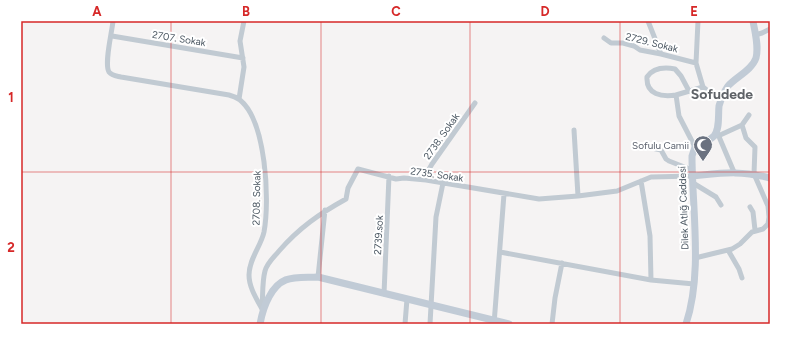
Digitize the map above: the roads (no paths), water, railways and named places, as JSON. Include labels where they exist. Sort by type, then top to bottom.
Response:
[{"type":"street","points":[[113,21],[108,60],[108,70],[110,73],[121,77],[220,93],[239,99],[244,67],[240,41],[244,21]]},
{"type":"street","points":[[648,21],[661,54]]},
{"type":"street","points":[[698,21],[696,63],[704,87],[721,100]]},
{"type":"street","points":[[734,172],[717,134],[721,100],[728,86],[751,66],[755,60],[757,53],[753,21]]},
{"type":"street","points":[[755,35],[770,29]]},
{"type":"street","name":"2707. Sokak","points":[[112,36],[243,58]]},
{"type":"street","name":"2729. Sokak","points":[[604,38],[611,43],[623,43],[634,46],[640,50],[696,63]]},
{"type":"street","points":[[689,91],[682,76],[675,69],[660,69],[650,73],[647,77],[647,82],[652,92],[661,96],[676,95],[704,87]]},
{"type":"street","points":[[676,95],[679,116],[682,124],[696,147],[717,134],[742,124],[749,115]]},
{"type":"street","name":"2708. Sokak","points":[[239,99],[254,119],[265,162],[266,198],[264,231],[251,263],[249,275],[252,288],[262,310]]},
{"type":"street","name":"2738. Sokak","points":[[426,180],[428,171],[432,164],[475,103]]},
{"type":"street","points":[[695,258],[736,247],[755,230],[766,227],[770,217],[768,206],[754,174],[755,147],[746,138],[742,124]]},
{"type":"street","points":[[574,130],[578,196]]},
{"type":"street","points":[[647,147],[661,150],[666,159],[693,176],[716,196],[721,205]]},
{"type":"street","name":"Dilek Atlığ Caddesi","points":[[686,324],[692,302],[694,284],[695,258],[692,156],[696,147]]},
{"type":"street","name":"2735. Sokak","points":[[262,310],[265,270],[268,264],[292,236],[325,210],[346,199],[348,188],[358,169],[396,179],[404,178],[426,180],[540,199],[617,191],[651,177],[693,176]]},
{"type":"street","points":[[693,176],[734,172],[754,174],[770,178]]},
{"type":"street","name":"2739.sok","points":[[384,294],[389,176]]},
{"type":"street","points":[[641,181],[650,236],[651,280]]},
{"type":"street","points":[[430,324],[436,217],[443,183]]},
{"type":"street","points":[[494,322],[504,194]]},
{"type":"street","points":[[750,207],[755,230]]},
{"type":"street","points":[[318,277],[325,210]]},
{"type":"street","points":[[766,227],[770,232]]},
{"type":"street","points":[[728,250],[739,269],[742,278]]},
{"type":"street","points":[[500,252],[651,280],[694,284]]},
{"type":"street","points":[[552,324],[555,298],[562,263]]},
{"type":"street","points":[[260,324],[262,310],[273,289],[278,284],[293,278],[318,277],[384,294],[432,304],[494,322],[509,324]]},
{"type":"street","points":[[405,324],[407,299]]},
{"type":"place","name":"Sofulu Camii","points":[[703,162]]},
{"type":"district","name":"Sofudede","points":[[722,94]]}]
